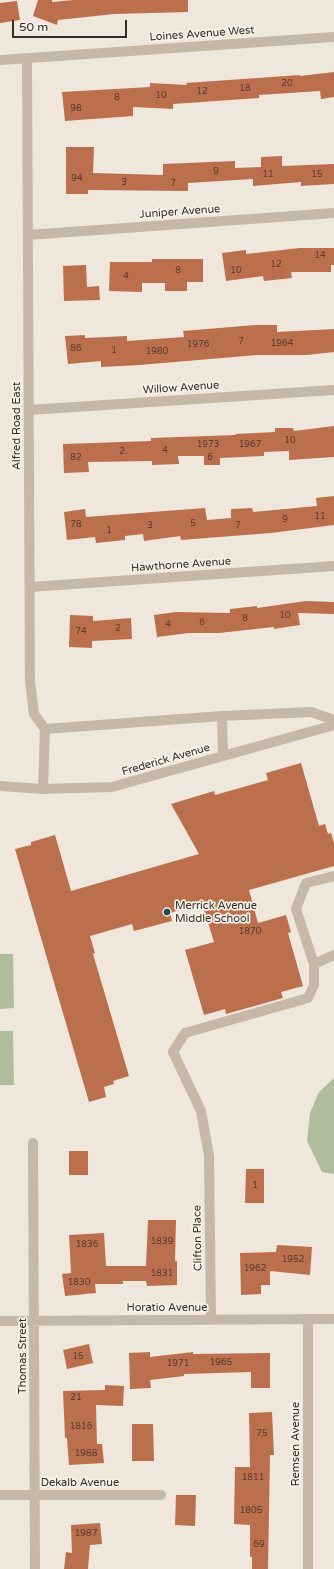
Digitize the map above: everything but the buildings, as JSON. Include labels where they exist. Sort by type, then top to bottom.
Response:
[{"type":"street","name":"Loines Avenue West","points":[[0,60],[334,37]]},
{"type":"street","name":"Alfred Road East","points":[[27,59],[30,681],[34,714],[45,729]]},
{"type":"street","name":"Juniper Avenue","points":[[28,235],[334,213]]},
{"type":"street","name":"Willow Avenue","points":[[29,410],[334,390]]},
{"type":"street","name":"Hawthorne Avenue","points":[[30,587],[334,566]]},
{"type":"street","points":[[43,789],[45,729],[222,716],[310,712],[334,720]]},
{"type":"street","points":[[222,716],[223,756]]},
{"type":"street","name":"Frederick Avenue","points":[[0,786],[43,789],[112,787],[334,725]]},
{"type":"street","points":[[334,876],[306,883],[296,909],[314,964],[334,955]]},
{"type":"street","name":"Clifton Place","points":[[211,1319],[209,1156],[202,1111],[174,1052],[185,1034],[308,998],[314,985],[314,964]]},
{"type":"street","name":"Thomas Street","points":[[33,1143],[36,1569]]},
{"type":"street","name":"Horatio Avenue","points":[[0,1321],[334,1319]]},
{"type":"street","name":"Remsen Avenue","points":[[308,1320],[308,1569]]},
{"type":"street","name":"Dekalb Avenue","points":[[0,1495],[160,1496]]},
{"type":"green space","points":[[0,954],[13,954],[14,1008],[0,1009]]},
{"type":"green space","points":[[0,1031],[13,1031],[14,1085],[0,1085]]},
{"type":"green space","points":[[334,1078],[334,1174],[322,1172],[307,1141],[310,1113],[319,1092]]},
{"type":"place","name":"Merrick Avenue Middle School","points":[[167,912]]}]
